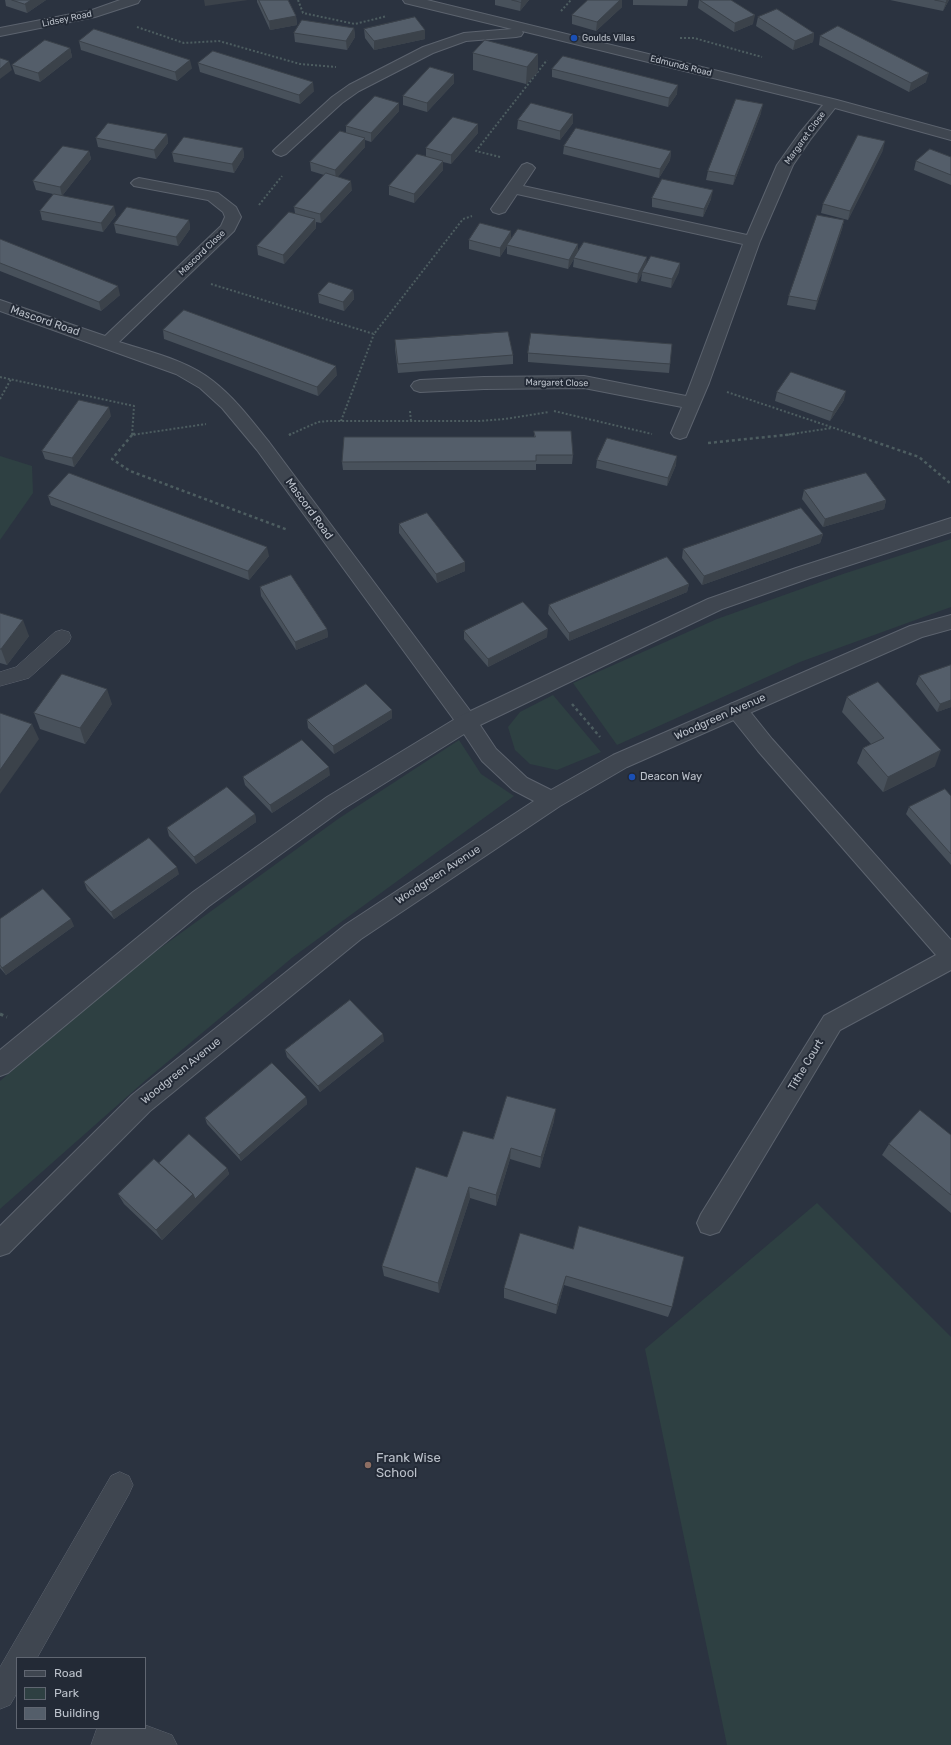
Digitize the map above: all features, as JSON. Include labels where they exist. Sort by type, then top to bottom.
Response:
[{"type":"street","name":"Lidsey Road","points":[[0,32],[95,13],[133,0]]},
{"type":"street","name":"Edmunds Road","points":[[410,0],[832,102],[951,136]]},
{"type":"street","points":[[281,151],[337,100],[354,88],[428,50],[464,37],[539,32]]},
{"type":"street","name":"Margaret Close","points":[[680,433],[752,241],[785,165],[804,137],[832,102]]},
{"type":"street","points":[[499,209],[527,168]]},
{"type":"street","name":"Mascord Close","points":[[108,343],[228,228],[233,217],[230,210],[213,196],[139,182]]},
{"type":"street","points":[[513,188],[752,241]]},
{"type":"street","name":"Mascord Road","points":[[0,305],[182,370],[206,384],[228,404],[263,446],[467,722],[489,755],[520,784],[552,800]]},
{"type":"street","name":"Margaret Close","points":[[420,386],[484,383],[584,382],[692,403]]},
{"type":"street","points":[[0,1065],[201,899],[335,803],[467,722],[715,604],[803,573],[951,525]]},
{"type":"street","name":"Woodgreen Avenue","points":[[0,1244],[141,1103],[347,937],[552,800],[620,761],[917,632],[951,622]]},
{"type":"street","points":[[737,710],[765,745],[951,958]]},
{"type":"street","name":"Tithe Court","points":[[710,1223],[832,1023],[951,958]]},
{"type":"lane","points":[[0,679],[22,673],[62,637]]},
{"type":"lane","points":[[22,1657],[120,1485]]},
{"type":"lane","points":[[0,1695],[16,1667]]},
{"type":"lane","points":[[106,1745],[111,1729]]},
{"type":"lane","points":[[114,1729],[162,1745]]},
{"type":"path","points":[[298,0],[303,13],[355,24],[431,5]]},
{"type":"path","points":[[95,13],[184,43],[219,41],[300,64],[388,71]]},
{"type":"path","points":[[527,168],[529,165],[476,151],[565,38]]},
{"type":"path","points":[[228,228],[242,225],[286,172],[290,161],[281,151]]},
{"type":"path","points":[[341,421],[374,334],[463,219],[499,209]]},
{"type":"path","points":[[179,275],[374,334]]},
{"type":"path","points":[[0,376],[134,406],[132,434],[112,459],[130,471],[292,532],[326,532]]},
{"type":"path","points":[[0,399],[11,379]]},
{"type":"path","points":[[700,383],[919,457],[951,484]]},
{"type":"path","points":[[263,446],[318,422],[480,421],[505,419],[553,411],[653,435]]},
{"type":"path","points":[[132,434],[240,418]]},
{"type":"path","points":[[701,443],[807,433],[832,428]]},
{"type":"path","points":[[552,681],[620,761]]},
{"type":"green space","points":[[0,456],[32,466],[33,493],[0,540]]},
{"type":"green space","points":[[951,539],[951,607],[800,662],[617,745],[573,683],[717,619],[843,574]]},
{"type":"green space","points":[[553,695],[601,752],[557,770],[530,764],[515,750],[508,727],[520,712]]},
{"type":"green space","points":[[459,740],[481,774],[514,796],[293,957],[147,1079],[0,1209],[0,1081],[130,970],[338,819]]},
{"type":"green space","points":[[817,1203],[951,1337],[951,1745],[727,1745],[645,1349]]},
{"type":"building","points":[[12,0],[31,0],[25,4]]},
{"type":"building","points":[[259,0],[288,0],[296,16],[269,21]]},
{"type":"building","points":[[588,0],[620,0],[597,22],[572,15]]},
{"type":"building","points":[[700,0],[731,0],[755,15],[735,23]]},
{"type":"building","points":[[935,0],[947,0],[946,2]]},
{"type":"building","points":[[777,9],[814,33],[795,41],[758,17]]},
{"type":"building","points":[[415,17],[425,30],[374,41],[364,29]]},
{"type":"building","points":[[302,20],[354,28],[346,41],[294,33]]},
{"type":"building","points":[[838,26],[929,73],[911,83],[820,36]]},
{"type":"building","points":[[94,29],[190,60],[175,72],[79,41]]},
{"type":"building","points":[[45,40],[70,48],[38,73],[12,65]]},
{"type":"building","points":[[485,40],[538,54],[527,67],[473,53]]},
{"type":"building","points":[[213,51],[313,82],[299,95],[198,63]]},
{"type":"building","points":[[563,56],[678,85],[669,98],[552,69]]},
{"type":"building","points":[[0,58],[9,61],[0,69]]},
{"type":"building","points":[[430,67],[454,74],[427,103],[403,96]]},
{"type":"building","points":[[375,96],[399,103],[371,133],[346,126]]},
{"type":"building","points":[[736,99],[763,104],[735,176],[708,171]]},
{"type":"building","points":[[531,103],[573,114],[560,131],[518,120]]},
{"type":"building","points":[[453,117],[478,124],[451,155],[426,148]]},
{"type":"building","points":[[108,123],[167,134],[154,150],[96,138]]},
{"type":"building","points":[[576,128],[671,151],[660,169],[564,146]]},
{"type":"building","points":[[340,131],[365,138],[335,170],[310,162]]},
{"type":"building","points":[[858,135],[885,141],[850,211],[823,204]]},
{"type":"building","points":[[184,137],[243,148],[232,164],[172,153]]},
{"type":"building","points":[[63,146],[89,151],[60,187],[33,181]]},
{"type":"building","points":[[930,149],[951,157],[951,175],[916,161]]},
{"type":"building","points":[[417,154],[443,161],[414,194],[389,186]]},
{"type":"building","points":[[326,173],[351,181],[320,214],[294,207]]},
{"type":"building","points":[[662,179],[713,190],[704,209],[652,198]]},
{"type":"building","points":[[54,194],[114,206],[101,223],[40,211]]},
{"type":"building","points":[[127,207],[189,220],[176,237],[114,224]]},
{"type":"building","points":[[289,212],[315,219],[283,255],[257,246]]},
{"type":"building","points":[[817,215],[844,220],[817,301],[789,296]]},
{"type":"building","points":[[480,223],[511,231],[500,248],[469,240]]},
{"type":"building","points":[[518,229],[578,244],[569,260],[507,245]]},
{"type":"building","points":[[0,239],[118,286],[99,302],[0,263]]},
{"type":"building","points":[[584,242],[647,257],[638,274],[574,258]]},
{"type":"building","points":[[651,256],[680,263],[672,279],[642,272]]},
{"type":"building","points":[[329,282],[353,290],[343,302],[318,294]]},
{"type":"building","points":[[184,310],[336,366],[317,387],[163,330]]},
{"type":"building","points":[[508,332],[513,355],[398,364],[395,340]]},
{"type":"building","points":[[531,333],[672,344],[670,364],[528,353]]},
{"type":"building","points":[[791,372],[846,391],[833,412],[777,392]]},
{"type":"building","points":[[79,400],[109,407],[72,458],[42,451]]},
{"type":"building","points":[[534,431],[571,431],[573,455],[536,455],[536,461],[342,462],[344,437],[535,437]]},
{"type":"building","points":[[607,438],[677,456],[668,478],[597,460]]},
{"type":"building","points":[[69,473],[267,547],[248,571],[48,496]]},
{"type":"building","points":[[866,473],[886,500],[825,519],[804,490]]},
{"type":"building","points":[[801,508],[823,534],[704,576],[683,549]]},
{"type":"building","points":[[427,513],[465,562],[436,574],[399,524]]},
{"type":"building","points":[[667,557],[689,584],[569,633],[549,605]]},
{"type":"building","points":[[291,575],[327,629],[295,642],[260,587]]},
{"type":"building","points":[[523,602],[548,629],[488,659],[464,631]]},
{"type":"building","points":[[0,613],[23,620],[1,649],[0,649]]},
{"type":"building","points":[[951,665],[951,700],[940,704],[919,676]]},
{"type":"building","points":[[62,674],[107,689],[80,728],[34,713]]},
{"type":"building","points":[[878,682],[941,750],[888,777],[863,748],[884,738],[847,697]]},
{"type":"building","points":[[366,684],[392,710],[333,746],[307,720]]},
{"type":"building","points":[[0,713],[32,724],[0,770]]},
{"type":"building","points":[[302,740],[329,767],[270,805],[243,777]]},
{"type":"building","points":[[227,787],[255,814],[194,857],[167,828]]},
{"type":"building","points":[[945,789],[951,796],[951,854],[909,807]]},
{"type":"building","points":[[149,838],[177,867],[111,912],[84,882]]},
{"type":"building","points":[[43,889],[71,919],[2,968],[0,965],[0,919]]},
{"type":"building","points":[[350,1000],[383,1034],[318,1086],[285,1050]]},
{"type":"building","points":[[272,1063],[306,1097],[239,1155],[205,1118]]},
{"type":"building","points":[[507,1096],[556,1109],[541,1157],[511,1148],[496,1195],[469,1187],[438,1283],[382,1266],[416,1167],[447,1177],[463,1131],[493,1139]]},
{"type":"building","points":[[920,1110],[951,1135],[951,1195],[889,1144]]},
{"type":"building","points":[[189,1134],[227,1168],[195,1199],[193,1194],[159,1163]]},
{"type":"building","points":[[154,1159],[193,1194],[156,1230],[118,1194]]},
{"type":"building","points":[[579,1226],[684,1257],[672,1307],[566,1276],[557,1305],[504,1288],[520,1233],[573,1249]]},
{"type":"place","name":"Goulds Villas","points":[[574,38]]},
{"type":"place","name":"Deacon Way","points":[[632,777]]},
{"type":"place","name":"Frank Wise School","points":[[368,1465]]}]
